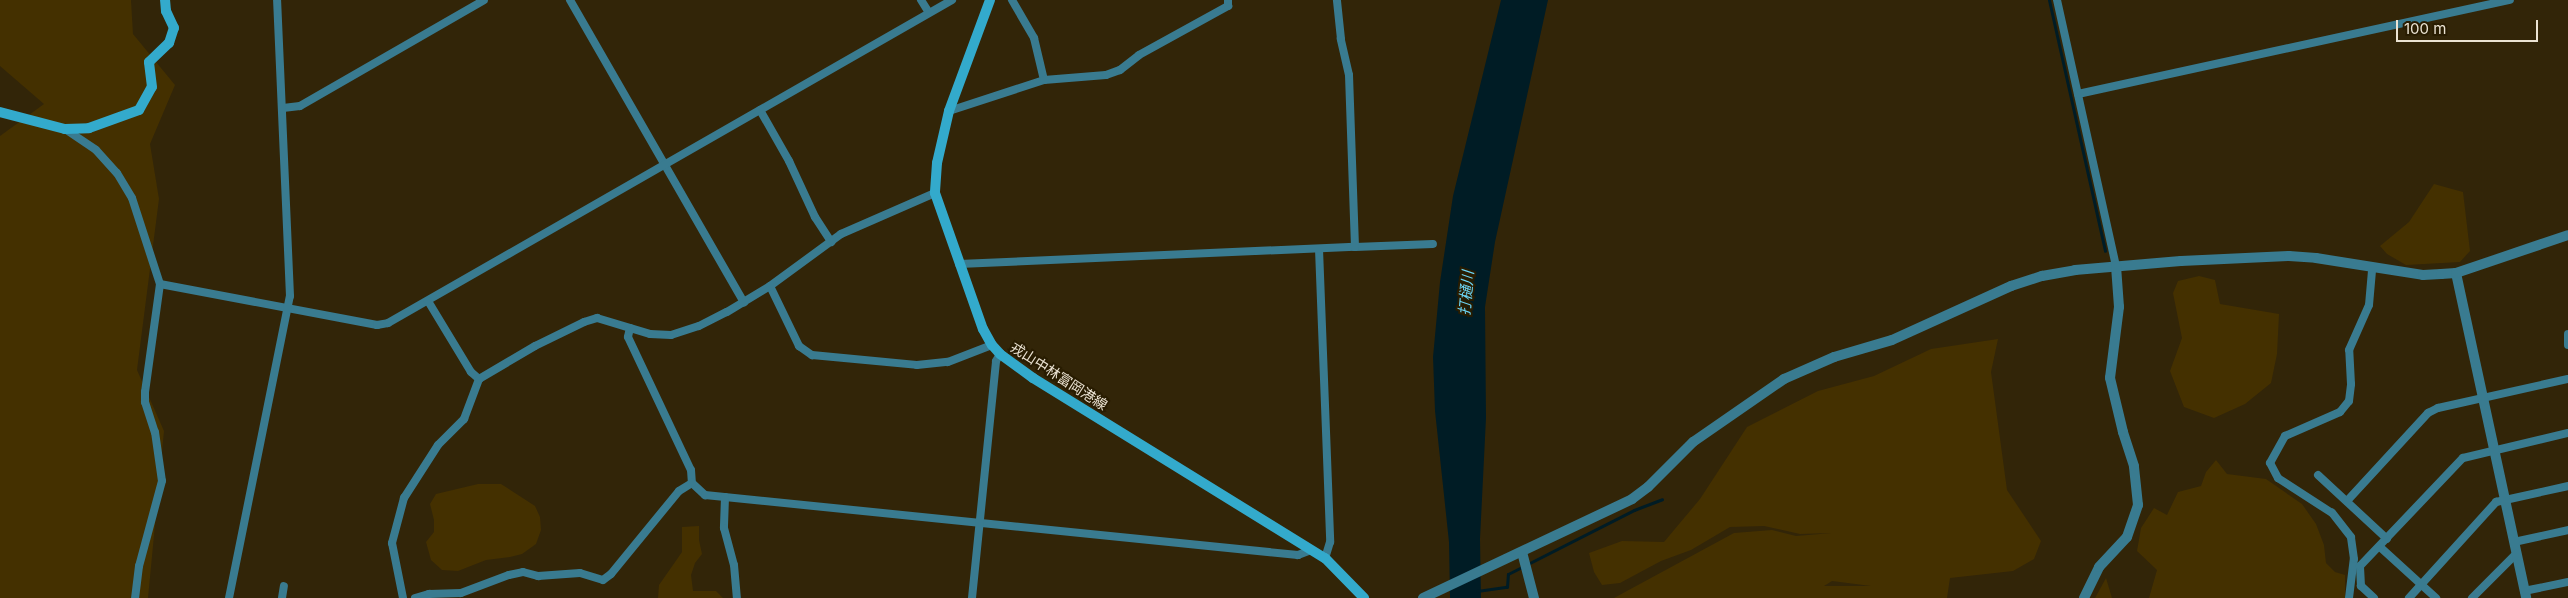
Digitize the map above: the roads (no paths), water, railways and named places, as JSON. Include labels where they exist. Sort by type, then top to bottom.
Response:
[{"type":"main road","points":[[0,112],[65,129],[89,128],[139,110],[152,87],[149,62],[169,43],[174,28],[166,11],[165,0]]},
{"type":"main road","name":"戎山中林富岡港線","points":[[990,0],[949,111],[937,163],[935,193],[983,329],[992,345],[1000,354],[1033,378],[1325,558],[1364,598]]},
{"type":"street","points":[[228,598],[289,308],[283,108],[277,0]]},
{"type":"street","points":[[283,108],[300,106],[484,0]]},
{"type":"street","points":[[570,0],[744,302]]},
{"type":"street","points":[[921,0],[929,13]]},
{"type":"street","points":[[160,284],[377,325],[388,324],[952,0]]},
{"type":"street","points":[[1012,0],[1034,38],[1044,80]]},
{"type":"street","points":[[949,111],[1044,80],[1106,75],[1120,70],[1139,55],[1228,6],[1228,0]]},
{"type":"street","points":[[1337,0],[1341,39],[1349,75],[1355,247]]},
{"type":"street","points":[[2057,0],[2116,266],[2119,306],[2110,378],[2122,432],[2134,466],[2138,505],[2127,536],[2099,567],[2084,598]]},
{"type":"street","points":[[2078,94],[2510,0]]},
{"type":"street","points":[[760,110],[789,160],[815,217],[831,242]]},
{"type":"street","points":[[65,129],[96,150],[117,174],[132,198],[160,284],[145,392],[155,432],[162,481],[139,566],[135,598]]},
{"type":"street","points":[[404,598],[392,543],[404,498],[438,445],[464,419],[479,379],[535,346],[584,322],[597,318],[650,334],[671,335],[699,326],[770,286],[841,234],[935,193]]},
{"type":"street","points":[[1423,598],[1632,499],[1648,488],[1692,442],[1784,379],[1834,357],[1892,340],[2011,286],[2042,276],[2116,266],[2290,256],[2423,275],[2456,272],[2568,235]]},
{"type":"street","points":[[959,264],[1433,244]]},
{"type":"street","points":[[1319,249],[1330,542],[1325,558]]},
{"type":"street","points":[[2349,598],[2354,559],[2350,537],[2332,513],[2278,478],[2270,463],[2285,436],[2340,412],[2348,401],[2351,384],[2350,350],[2369,305],[2372,267]]},
{"type":"street","points":[[2456,272],[2525,595],[2568,582]]},
{"type":"street","points":[[770,286],[799,346],[812,355],[917,365],[948,362],[992,345]]},
{"type":"street","points":[[428,301],[470,372],[479,379]]},
{"type":"street","points":[[630,328],[628,336],[690,470],[692,483],[705,495],[980,521],[1298,555],[1311,550]]},
{"type":"street","points":[[2568,334],[2568,345]]},
{"type":"street","points":[[972,598],[996,361],[1000,354]]},
{"type":"street","points":[[2347,500],[2428,413],[2438,408],[2568,379]]},
{"type":"street","points":[[2374,598],[2361,586],[2360,566],[2463,458],[2568,433]]},
{"type":"street","points":[[2318,475],[2387,539]]},
{"type":"street","points":[[415,598],[429,594],[461,593],[509,574],[523,572],[538,576],[580,573],[603,580],[612,574],[679,491],[692,483]]},
{"type":"street","points":[[2409,598],[2496,502],[2568,486]]},
{"type":"street","points":[[725,497],[724,528],[734,565],[737,598]]},
{"type":"street","points":[[2514,542],[2568,530]]},
{"type":"street","points":[[2380,547],[2436,598]]},
{"type":"street","points":[[1522,552],[1534,598]]},
{"type":"street","points":[[2472,598],[2516,554]]},
{"type":"street","points":[[282,598],[284,586]]},
{"type":"water","name":"打樋川","points":[[1501,0],[1548,0],[1495,242],[1485,307],[1486,418],[1480,539],[1481,598],[1450,598],[1449,542],[1435,411],[1433,357],[1440,282],[1453,196]]},
{"type":"waterway","points":[[2049,0],[2105,251]]},
{"type":"waterway","points":[[1477,591],[1507,587],[1508,574],[1634,510],[1662,499]]}]
